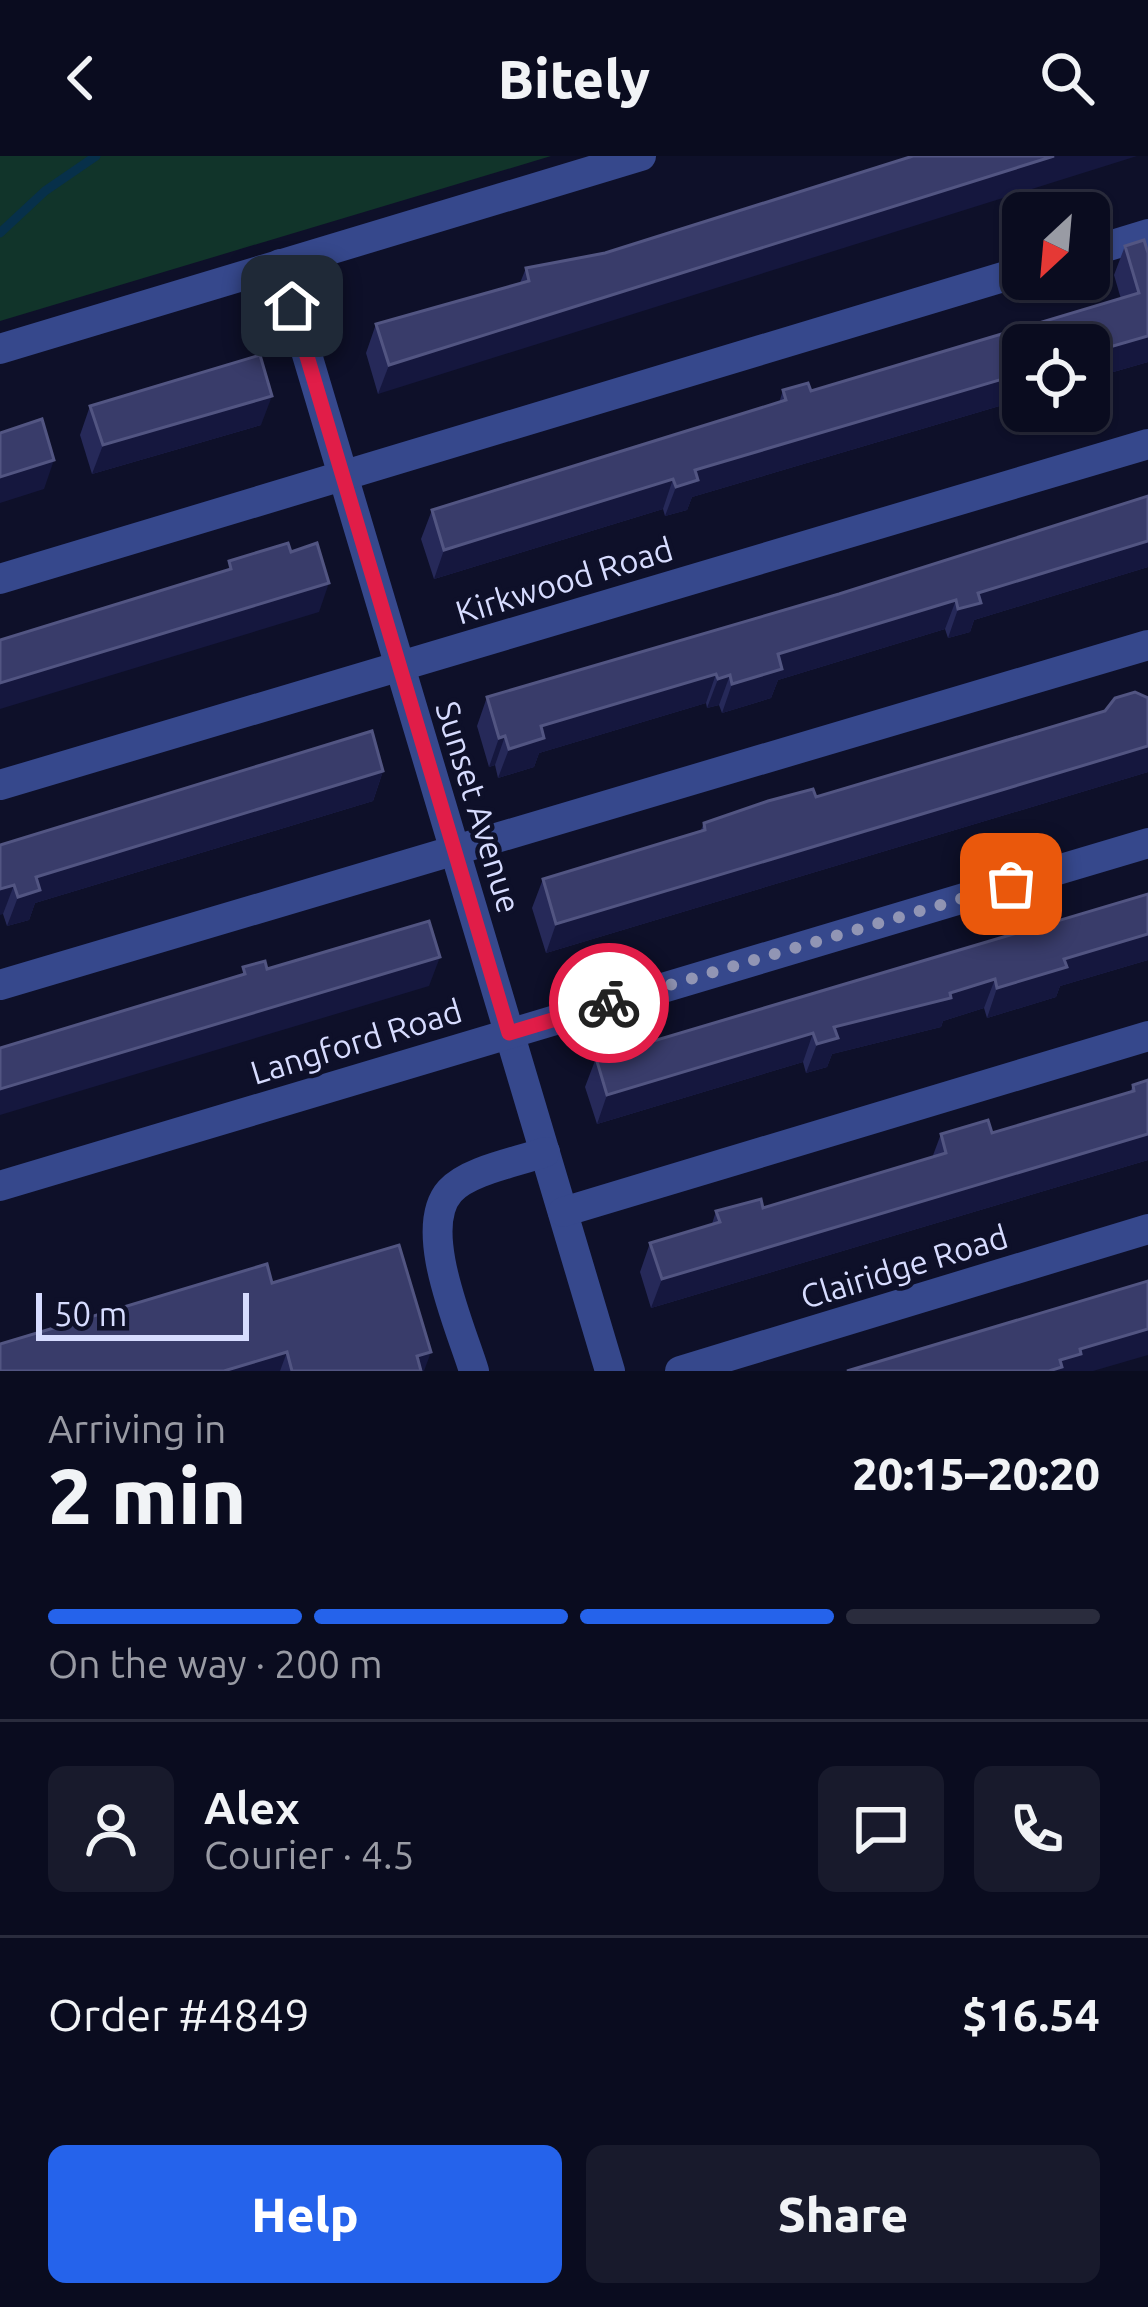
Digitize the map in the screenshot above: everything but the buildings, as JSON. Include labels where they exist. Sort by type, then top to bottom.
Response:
[{"type":"street","points":[[0,349],[640,156]]},
{"type":"street","points":[[1110,246],[1148,234]]},
{"type":"street","name":"Sunset Avenue","points":[[280,264],[610,1371]]},
{"type":"street","points":[[0,579],[1002,278]]},
{"type":"street","name":"Kirkwood Road","points":[[0,785],[1148,444]]},
{"type":"street","points":[[0,985],[1148,645]]},
{"type":"street","name":"Langford Road","points":[[0,1186],[1148,844]]},
{"type":"street","points":[[563,1212],[1148,1036]]},
{"type":"street","points":[[474,1371],[437,1246],[441,1205],[451,1189],[468,1180],[545,1152]]},
{"type":"street","name":"Clairidge Road","points":[[680,1371],[1148,1229]]},
{"type":"green space","points":[[0,156],[551,156],[0,321]]},
{"type":"waterway","points":[[0,233],[45,191],[96,156]]},
{"type":"way so far","points":[[609,1003],[1011,884]]},
{"type":"route","points":[[292,306],[509,1033],[609,1003]]}]
